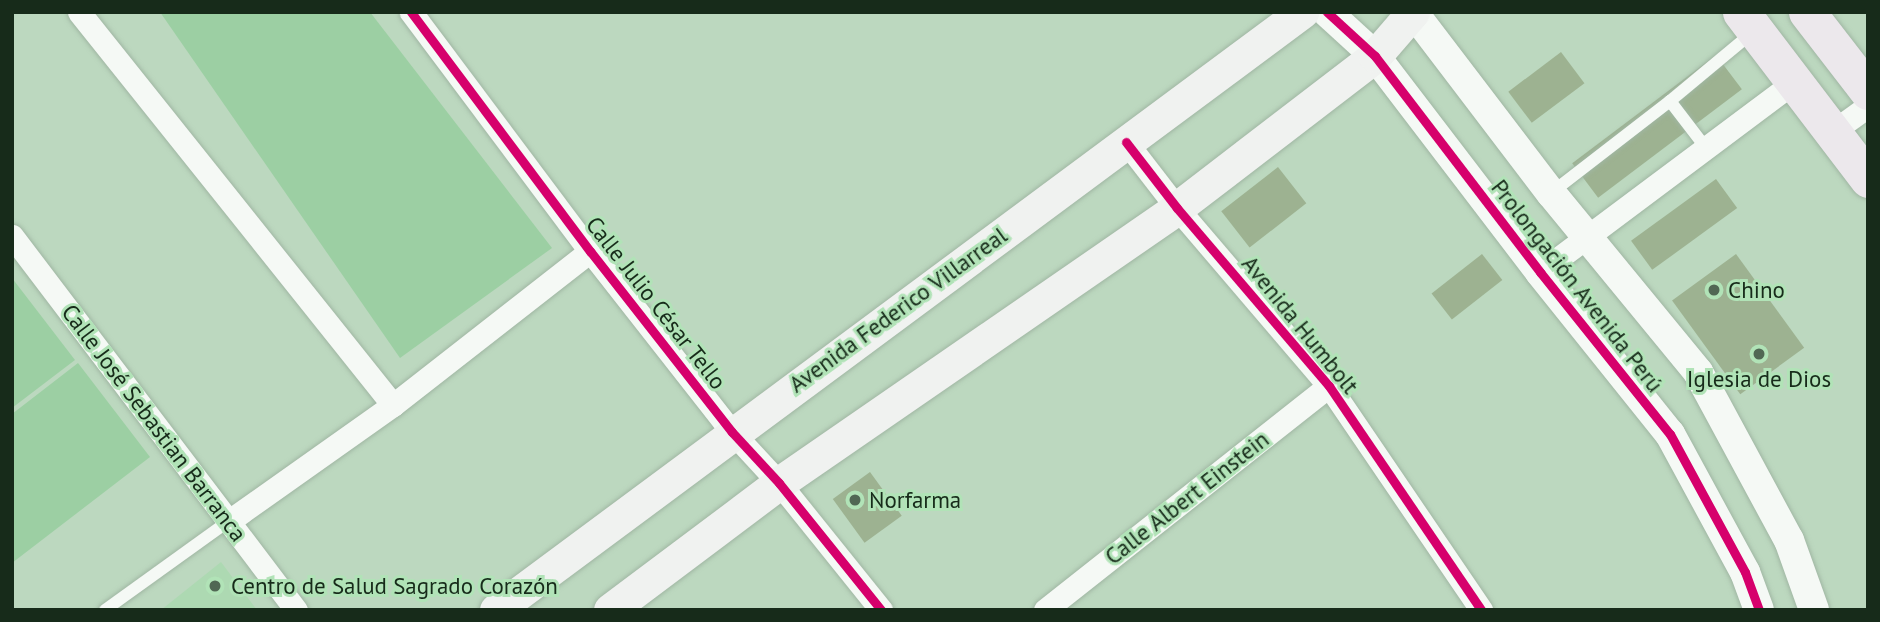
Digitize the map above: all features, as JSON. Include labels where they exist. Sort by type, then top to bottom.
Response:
[{"type":"main road","points":[[610,610],[779,483],[1177,208],[1375,56],[1413,12]]},
{"type":"main road","points":[[1807,12],[1868,91]]},
{"type":"main road","name":"Avenida Federico Villarreal","points":[[496,610],[732,432],[1306,13]]},
{"type":"main road","points":[[1748,22],[1868,179]]},
{"type":"street","points":[[79,12],[393,405]]},
{"type":"street","name":"Calle Julio César Tello","points":[[411,12],[590,251],[732,432],[779,483],[881,610]]},
{"type":"street","name":"Prolongación Avenida Perú","points":[[1413,12],[1551,193],[1698,372],[1789,540],[1814,610]]},
{"type":"street","name":"Prolongación Avenida Perú","points":[[1306,13],[1375,56],[1539,272],[1670,435],[1745,572],[1759,610]]},
{"type":"street","points":[[1539,272],[1794,82]]},
{"type":"street","points":[[1832,132],[1868,106]]},
{"type":"street","name":"Avenida Humbolt","points":[[1126,142],[1177,208],[1329,386],[1474,606]]},
{"type":"street","name":"Calle José Sebastian Barranca","points":[[12,236],[296,610]]},
{"type":"street","points":[[229,521],[393,405],[590,251]]},
{"type":"street","name":"Calle Albert Einstein","points":[[1045,610],[1329,386]]},
{"type":"lane","points":[[1551,193],[1670,101],[1748,22]]},
{"type":"lane","points":[[1670,101],[1706,148]]},
{"type":"lane","points":[[104,610],[229,521]]},
{"type":"shaded area","points":[[160,12],[370,12],[552,248],[400,358]]},
{"type":"shaded area","points":[[12,278],[75,360],[12,408]]},
{"type":"shaded area","points":[[78,363],[150,457],[12,563],[12,414]]},
{"type":"shaded area","name":"Centro de Salud Sagrado Corazón","points":[[221,562],[257,610],[161,610]]},
{"type":"building","points":[[1561,52],[1584,83],[1532,123],[1508,92]]},
{"type":"building","points":[[1716,55],[1742,89],[1598,198],[1572,163]]},
{"type":"building","points":[[1278,167],[1306,203],[1250,248],[1221,211]]},
{"type":"building","points":[[1716,179],[1737,208],[1652,270],[1631,241]]},
{"type":"building","points":[[1482,254],[1502,280],[1452,319],[1432,293]]},
{"type":"building","points":[[1736,254],[1804,348],[1740,394],[1672,300]]},
{"type":"building","points":[[870,472],[902,516],[865,543],[833,499]]},
{"type":"cycle path","points":[[411,12],[590,251],[732,432],[779,483],[881,610]]},
{"type":"cycle path","points":[[1327,12],[1375,56],[1540,272],[1670,434],[1745,572],[1759,610]]},
{"type":"cycle path","points":[[1126,142],[1177,208],[1329,386],[1481,610]]},
{"type":"place","name":"Chino","points":[[1714,290]]},
{"type":"place","name":"Iglesia de Dios","points":[[1759,354]]},
{"type":"place","name":"Norfarma","points":[[855,500]]},
{"type":"place","name":"Centro de Salud Sagrado Corazón","points":[[215,586]]}]
